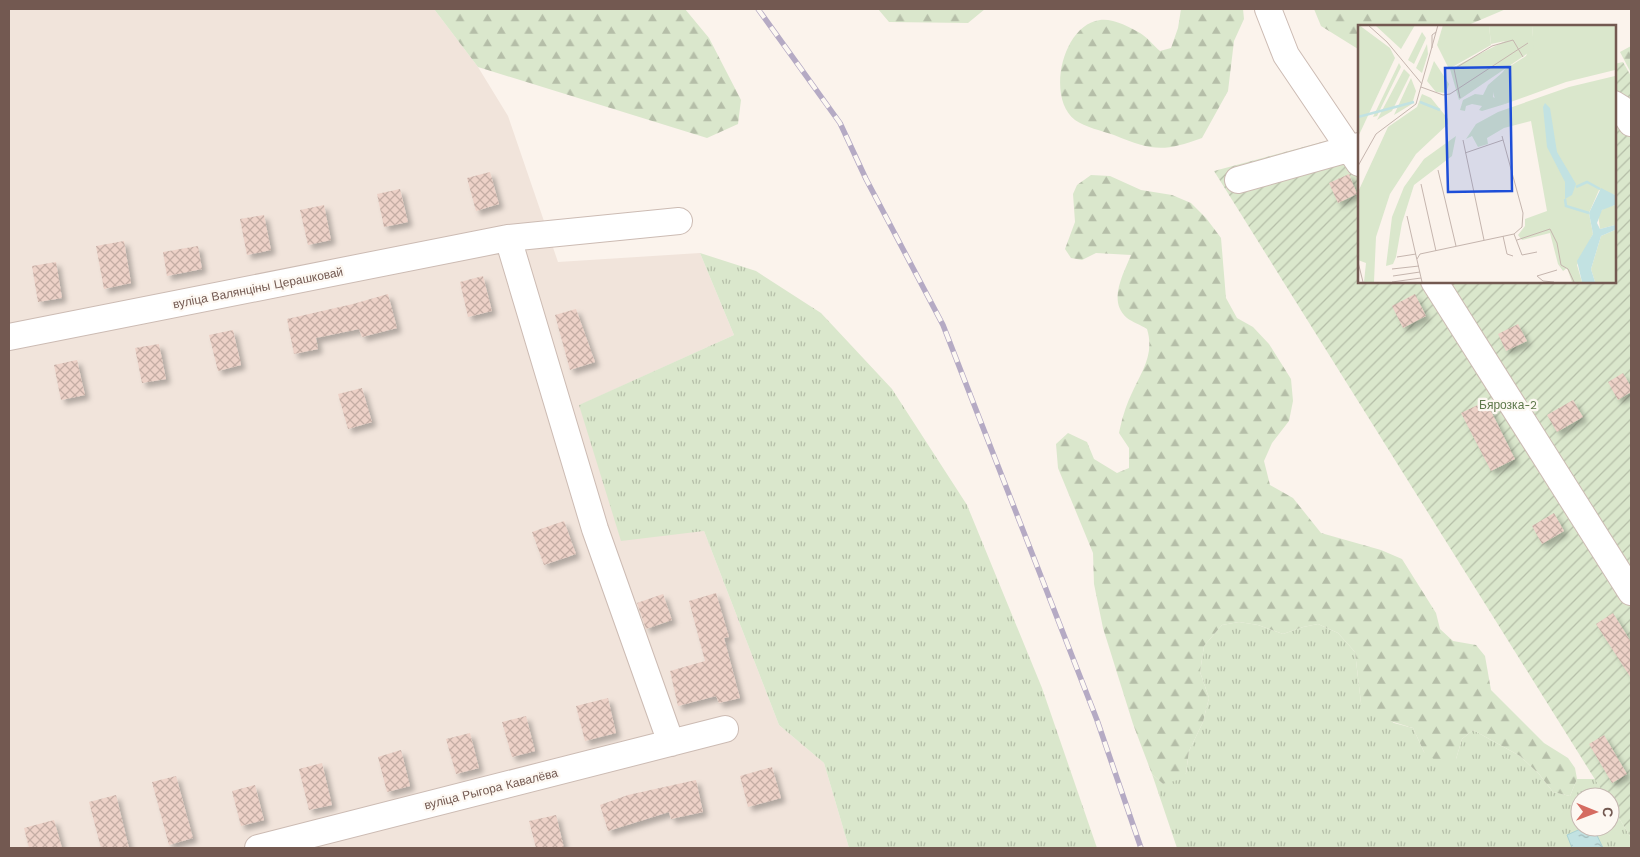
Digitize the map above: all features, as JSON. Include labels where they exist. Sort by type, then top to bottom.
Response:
[{"type":"street","points":[[1238,180],[1356,153],[1286,55],[1268,9]]},
{"type":"street","points":[[1615,105],[1622,109],[1631,123]]},
{"type":"street","name":"вуліца Валянціны Церашковай","points":[[9,337],[508,238],[679,221]]},
{"type":"street","points":[[508,238],[595,530],[670,743]]},
{"type":"street","points":[[1435,282],[1631,592]]},
{"type":"street","name":"вуліца Рыгора Кавалёва","points":[[258,848],[724,728]]},
{"type":"shaded area","points":[[9,9],[434,9],[478,67],[508,116],[558,262],[700,253],[734,335],[580,405],[704,531],[779,725],[824,763],[849,848],[9,848]]},
{"type":"green space","points":[[434,9],[685,9],[709,38],[741,100],[738,124],[707,138],[478,67]]},
{"type":"green space","points":[[878,9],[985,9],[968,23],[889,22]]},
{"type":"green space","points":[[1181,9],[1243,9],[1244,19],[1234,41],[1228,91],[1202,138],[1178,146],[1149,147],[1089,127],[1075,120],[1066,110],[1061,96],[1060,80],[1062,64],[1068,48],[1076,35],[1087,25],[1100,20],[1110,20],[1140,33],[1160,51],[1171,48],[1178,28]]},
{"type":"green space","points":[[1314,9],[1506,9],[1468,25],[1358,25],[1358,49],[1321,26]]},
{"type":"green space","points":[[1631,46],[1631,73],[1620,52]]},
{"type":"green space","name":"Бярозка-2","points":[[1623,62],[1631,76],[1631,838],[1620,820],[1620,787],[1600,787],[1214,171],[1358,132],[1358,282],[1615,282],[1615,64]]},
{"type":"green space","points":[[1091,175],[1110,176],[1141,190],[1172,195],[1191,203],[1206,218],[1221,238],[1226,298],[1237,318],[1253,327],[1269,344],[1291,379],[1293,401],[1289,421],[1272,443],[1264,461],[1270,485],[1293,498],[1321,533],[1381,550],[1402,559],[1436,613],[1440,629],[1453,641],[1476,645],[1485,656],[1491,690],[1544,743],[1568,758],[1575,768],[1577,779],[1574,787],[1570,787],[1570,796],[1553,792],[1539,774],[1520,756],[1473,730],[1462,739],[1456,759],[1439,763],[1424,752],[1413,728],[1370,715],[1361,703],[1355,652],[1338,633],[1318,624],[1283,634],[1258,625],[1239,622],[1222,625],[1204,646],[1200,672],[1209,698],[1203,722],[1189,751],[1186,773],[1178,780],[1163,784],[1152,774],[1133,724],[1103,628],[1094,584],[1093,553],[1058,468],[1056,444],[1068,433],[1087,442],[1094,459],[1117,473],[1129,468],[1129,448],[1119,433],[1127,404],[1146,363],[1149,347],[1147,329],[1127,318],[1118,304],[1121,278],[1131,255],[1096,253],[1082,260],[1071,258],[1065,249],[1075,222],[1073,194],[1077,185]]},
{"type":"green space","points":[[700,253],[756,271],[821,313],[892,389],[967,505],[1042,688],[1097,848],[849,848],[824,763],[779,725],[704,531],[621,541],[579,405],[734,335]]},
{"type":"green space","points":[[1239,622],[1258,625],[1283,634],[1318,624],[1338,633],[1355,652],[1361,703],[1394,723],[1413,728],[1424,752],[1456,759],[1462,739],[1473,730],[1520,756],[1539,774],[1553,792],[1570,796],[1570,837],[1620,837],[1620,820],[1631,838],[1631,848],[1177,848],[1152,774],[1163,784],[1186,773],[1189,751],[1203,722],[1209,698],[1200,672],[1204,646],[1222,625]]},
{"type":"green space","points":[[1577,779],[1595,779],[1600,787],[1574,787]]},
{"type":"water","points":[[1570,834],[1570,837],[1598,837],[1603,848],[1572,848],[1567,835]]},
{"type":"building","points":[[490,172],[499,204],[476,211],[467,178]]},
{"type":"building","points":[[1349,174],[1357,194],[1338,203],[1329,183]]},
{"type":"building","points":[[400,189],[408,222],[384,227],[377,194]]},
{"type":"building","points":[[324,205],[331,240],[308,245],[300,210]]},
{"type":"building","points":[[264,215],[271,250],[247,255],[240,219]]},
{"type":"building","points":[[124,241],[131,283],[104,289],[96,246]]},
{"type":"building","points":[[198,246],[202,269],[167,276],[163,252]]},
{"type":"building","points":[[56,262],[62,298],[38,302],[32,266]]},
{"type":"building","points":[[483,276],[492,311],[468,317],[460,282]]},
{"type":"building","points":[[388,294],[397,328],[362,337],[359,329],[316,338],[318,349],[294,354],[287,319]]},
{"type":"building","points":[[1415,294],[1426,316],[1403,328],[1392,306]]},
{"type":"building","points":[[576,309],[595,362],[570,370],[555,315]]},
{"type":"building","points":[[1518,324],[1527,341],[1506,351],[1498,334]]},
{"type":"building","points":[[233,330],[241,365],[218,371],[209,335]]},
{"type":"building","points":[[159,344],[166,379],[142,383],[135,348]]},
{"type":"building","points":[[77,360],[85,395],[61,400],[54,365]]},
{"type":"building","points":[[1623,373],[1631,387],[1631,392],[1618,400],[1608,382]]},
{"type":"building","points":[[362,388],[372,422],[348,429],[338,394]]},
{"type":"building","points":[[1573,400],[1583,417],[1557,432],[1547,415]]},
{"type":"building","points":[[1486,401],[1515,459],[1491,471],[1461,413]]},
{"type":"building","points":[[1554,513],[1564,531],[1542,544],[1532,526]]},
{"type":"building","points":[[564,521],[576,554],[544,565],[532,532]]},
{"type":"building","points":[[716,593],[729,637],[724,638],[740,698],[719,703],[716,696],[678,706],[670,671],[705,661],[689,601]]},
{"type":"building","points":[[663,594],[672,620],[646,629],[637,603]]},
{"type":"building","points":[[1613,613],[1631,642],[1631,678],[1596,624]]},
{"type":"building","points":[[608,698],[616,733],[585,741],[576,706]]},
{"type":"building","points":[[526,716],[535,751],[512,757],[502,722]]},
{"type":"building","points":[[470,733],[479,768],[456,774],[446,739]]},
{"type":"building","points":[[1604,735],[1627,774],[1612,783],[1589,744]]},
{"type":"building","points":[[401,750],[410,786],[387,792],[378,757]]},
{"type":"building","points":[[322,763],[332,805],[309,810],[299,769]]},
{"type":"building","points":[[772,767],[781,798],[748,807],[740,776]]},
{"type":"building","points":[[176,776],[193,838],[169,845],[152,782]]},
{"type":"building","points":[[696,780],[703,812],[671,819],[669,812],[608,831],[600,805],[628,795]]},
{"type":"building","points":[[255,785],[264,820],[241,826],[232,791]]},
{"type":"building","points":[[116,795],[129,848],[101,848],[89,802]]},
{"type":"building","points":[[556,815],[564,848],[536,848],[529,821]]},
{"type":"building","points":[[54,820],[62,848],[29,848],[24,828]]},
{"type":"railway","points":[[758,9],[840,123],[866,179],[943,325],[1097,720],[1141,848]]}]
